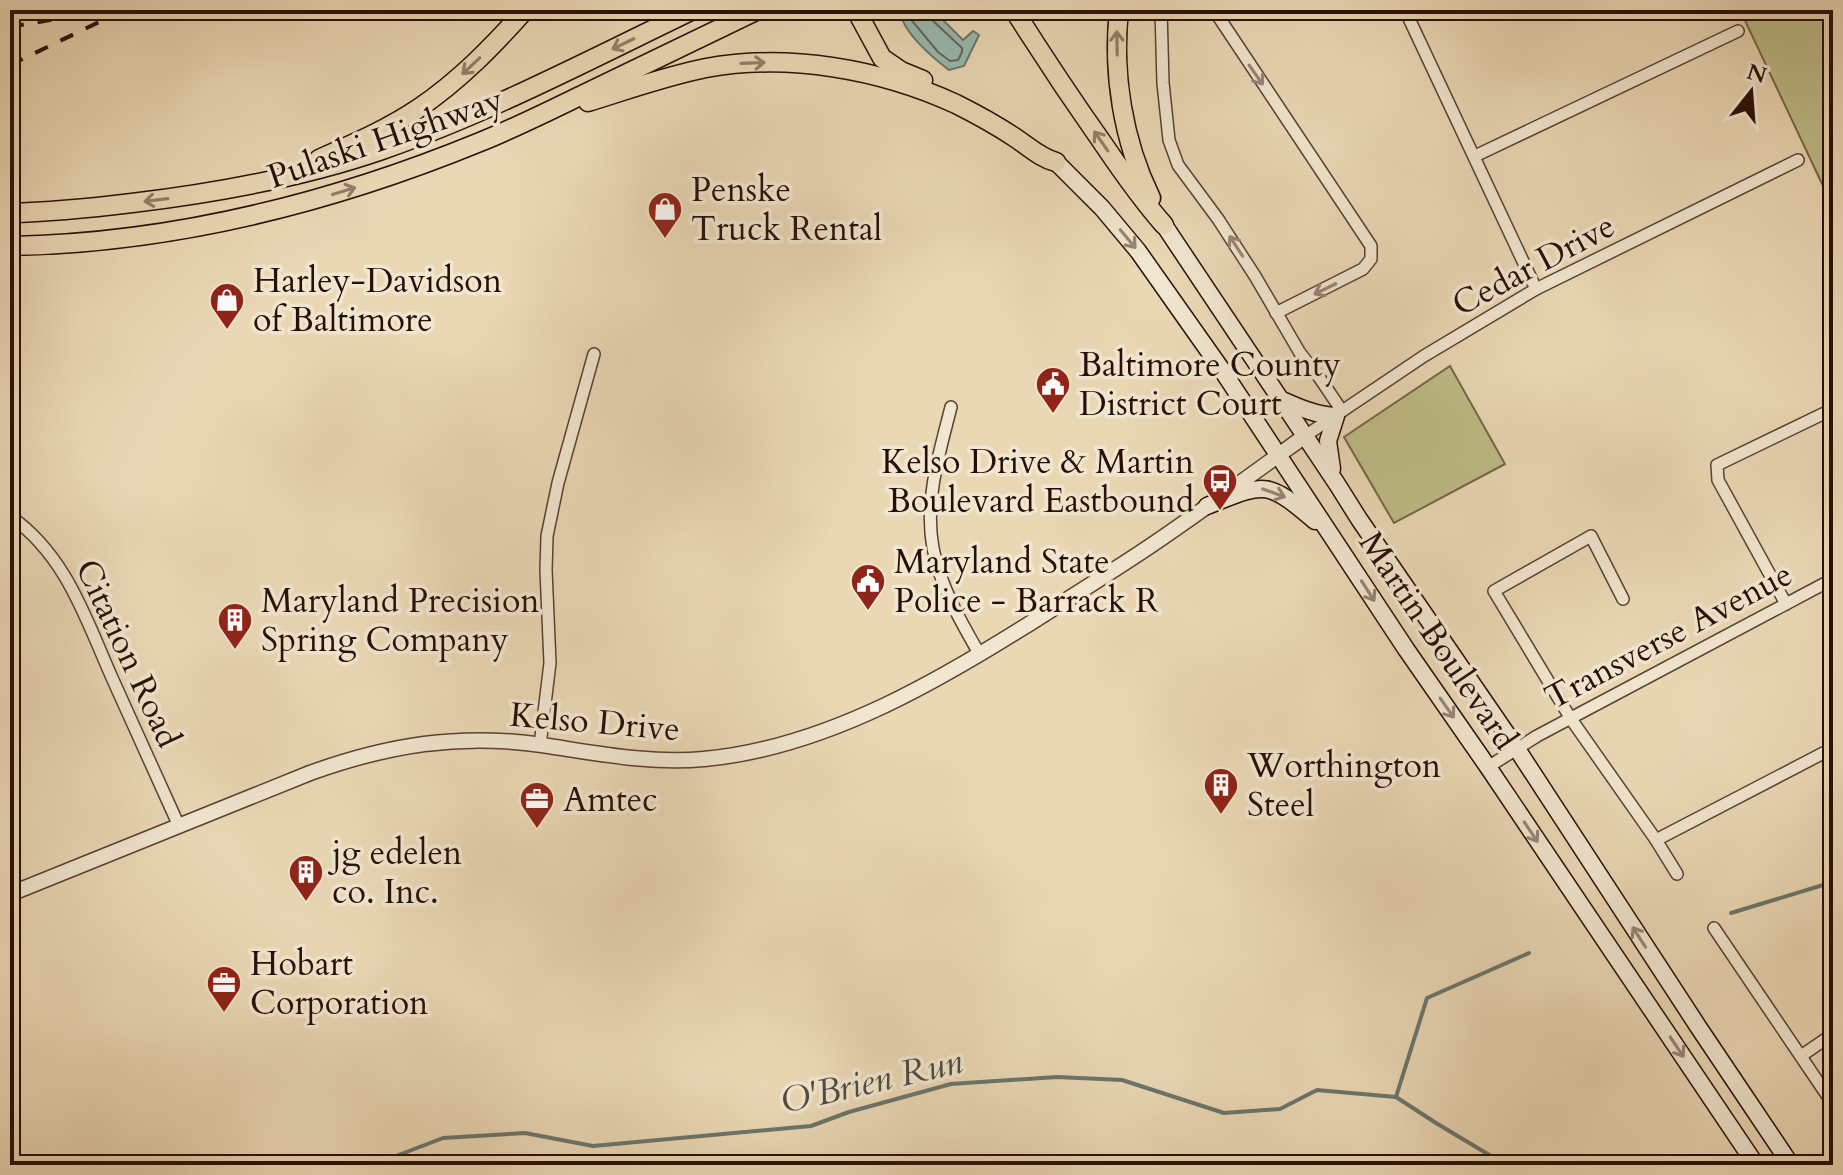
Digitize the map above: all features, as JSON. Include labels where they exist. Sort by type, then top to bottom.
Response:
[{"type":"highway","points":[[271,211],[270,182],[374,134],[419,108],[467,71],[525,10]]},
{"type":"highway","name":"Pulaski Highway","points":[[10,213],[141,202],[270,182],[379,151],[534,86],[693,10]]},
{"type":"highway","name":"Pulaski Highway","points":[[10,246],[145,235],[271,211],[320,198],[416,167],[525,122],[758,10]]},
{"type":"highway","points":[[856,10],[876,49],[889,64],[985,110],[1013,127],[1056,162]]},
{"type":"highway","points":[[1014,10],[1110,153],[1164,225]]},
{"type":"highway","points":[[1119,10],[1117,49],[1125,124],[1142,180],[1164,225]]},
{"type":"highway","points":[[525,122],[640,85],[703,69],[755,62],[806,64],[874,77],[940,98],[980,116],[1046,160],[1056,162]]},
{"type":"main road","name":"Martin Boulevard","points":[[1056,162],[1102,208],[1138,251],[1222,370],[1406,649],[1756,1165]]},
{"type":"main road","name":"Martin Boulevard","points":[[1164,225],[1359,519],[1517,749],[1791,1165]]},
{"type":"main road","points":[[1280,399],[1322,416],[1339,414],[1328,441],[1330,463],[1337,484]]},
{"type":"main road","points":[[1207,506],[1249,489],[1269,489],[1290,500],[1330,534]]},
{"type":"street","points":[[1161,10],[1163,83],[1172,152],[1189,182],[1242,255],[1339,414]]},
{"type":"street","points":[[1214,10],[1369,242],[1372,251],[1371,259],[1363,269],[1276,313]]},
{"type":"street","points":[[1405,10],[1536,289]]},
{"type":"street","points":[[1475,156],[1738,31]]},
{"type":"street","name":"Cedar Drive","points":[[1305,436],[1424,356],[1536,289],[1798,160]]},
{"type":"street","points":[[540,745],[550,663],[547,536],[558,483],[594,354]]},
{"type":"street","points":[[951,407],[938,456],[932,496],[932,547],[951,601],[980,655]]},
{"type":"street","points":[[1786,604],[1718,480],[1717,465],[1833,409]]},
{"type":"street","name":"Kelso Drive","points":[[10,894],[310,773],[348,759],[408,745],[466,740],[540,745],[646,760],[703,759],[803,738],[855,720],[980,655],[1130,559],[1305,436]]},
{"type":"street","name":"Citation Road","points":[[10,516],[37,539],[62,569],[179,826]]},
{"type":"street","points":[[1623,599],[1591,536],[1494,591],[1571,719],[1677,874]]},
{"type":"street","name":"Transverse Avenue","points":[[1488,767],[1537,736],[1833,579]]},
{"type":"street","points":[[1656,840],[1833,748]]},
{"type":"street","points":[[1714,928],[1833,1104]]},
{"type":"street","points":[[1801,1056],[1833,1034]]},
{"type":"shaded area","points":[[1740,10],[1833,10],[1833,207]]},
{"type":"shaded area","points":[[1450,366],[1505,464],[1394,523],[1344,437]]},
{"type":"water","points":[[900,10],[933,10],[963,40],[973,31],[979,35],[964,66],[949,70],[935,59],[906,27]]},
{"type":"waterway","name":"O'Brien Run","points":[[1731,913],[1833,882]]},
{"type":"waterway","name":"O'Brien Run","points":[[380,1165],[383,1161],[443,1138],[525,1133],[593,1146],[811,1126],[849,1112],[951,1084],[1057,1077],[1122,1080],[1224,1113],[1280,1109],[1317,1090],[1396,1097],[1427,998],[1529,953]]},
{"type":"waterway","points":[[1396,1097],[1506,1165]]},
{"type":"railway","points":[[10,27],[89,10]]},
{"type":"railway","points":[[10,65],[124,10]]},
{"type":"place","name":"Penske Truck Rental","points":[[665,240]]},
{"type":"place","name":"Harley-Davidson of Baltimore","points":[[227,331]]},
{"type":"place","name":"Baltimore County District Court","points":[[1053,415]]},
{"type":"place","name":"Kelso Drive & Martin Boulevard Eastbound","points":[[1220,512]]},
{"type":"place","name":"Maryland State Police - Barrack R","points":[[868,612]]},
{"type":"place","name":"Maryland Precision Spring Company","points":[[235,651]]},
{"type":"place","name":"Worthington Steel","points":[[1221,816]]},
{"type":"place","name":"Amtec","points":[[537,830]]},
{"type":"place","name":"jg edelen co. Inc.","points":[[306,903]]},
{"type":"place","name":"Hobart Corporation","points":[[224,1014]]}]
